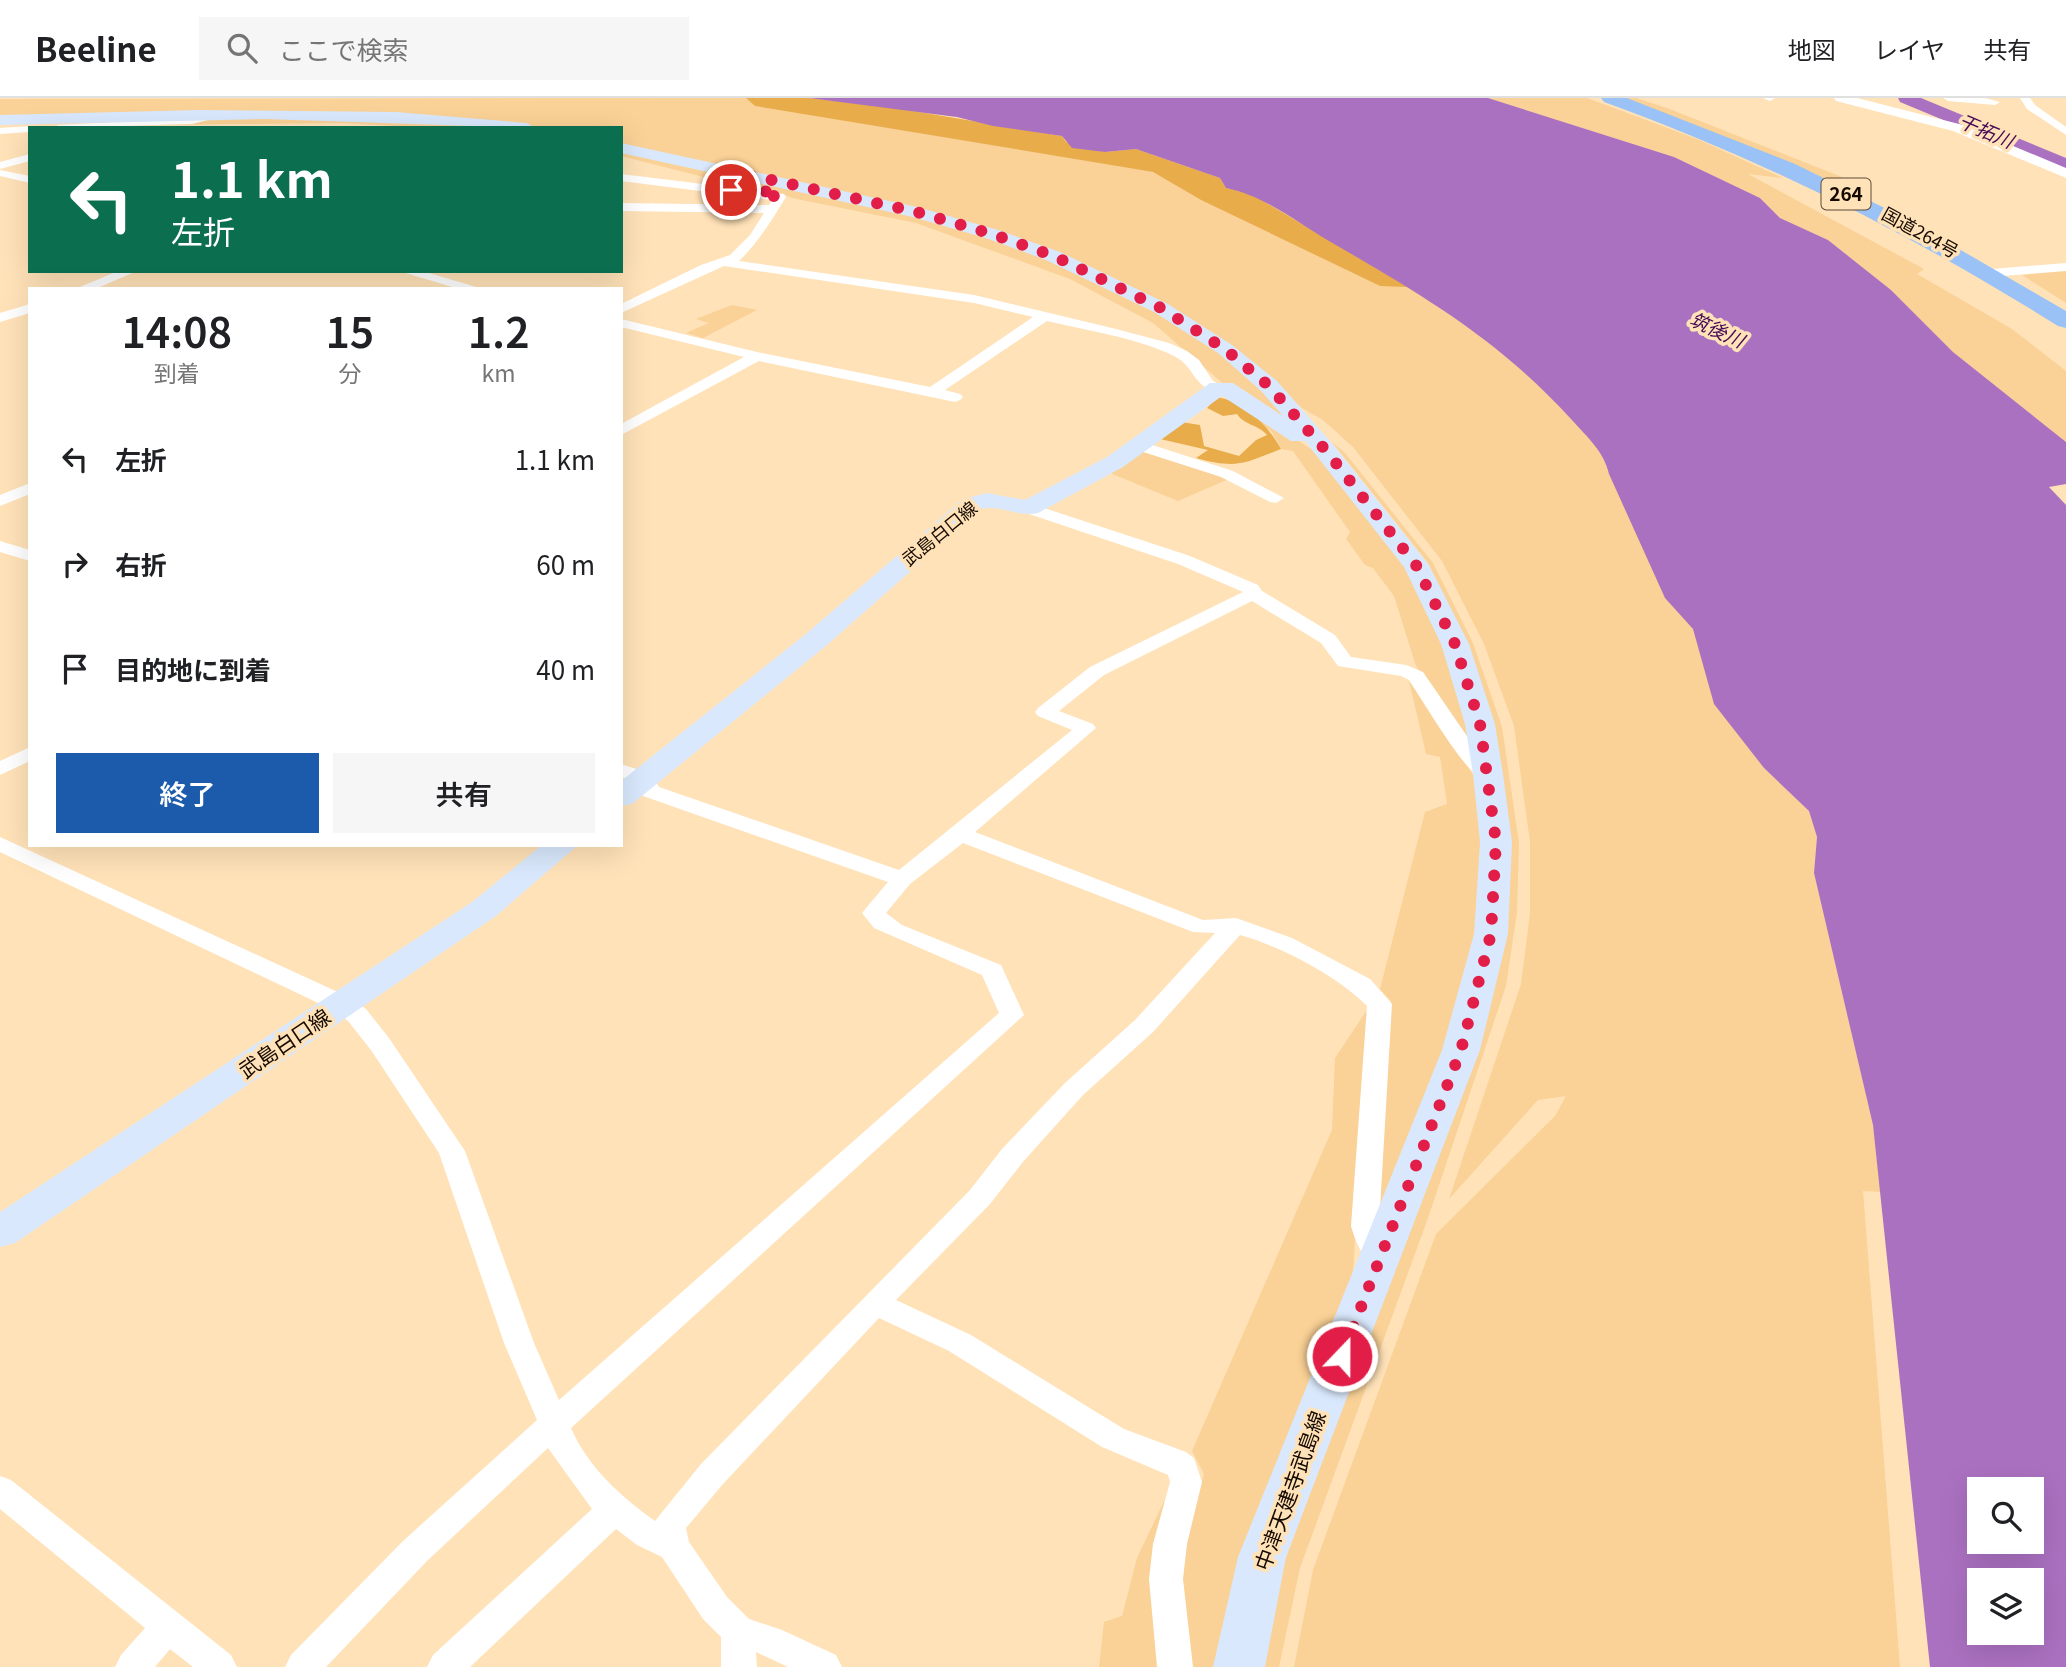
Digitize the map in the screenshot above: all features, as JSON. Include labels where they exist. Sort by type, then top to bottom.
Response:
[{"type":"highway","name":"国道264号","points":[[1611,98],[1779,163],[1907,225],[1991,272],[2066,321]]},
{"type":"main road","points":[[0,121],[216,115],[375,117],[499,126]]},
{"type":"main road","name":"中津天建寺武島線","points":[[623,148],[929,216],[1029,247],[1098,276],[1161,308],[1225,349],[1269,386],[1328,453],[1416,565],[1455,644],[1480,724],[1488,774],[1496,842],[1491,934],[1461,1050],[1262,1557],[1239,1667]]},
{"type":"main road","points":[[1029,508],[1115,462],[1218,388],[1224,388],[1328,453]]},
{"type":"main road","name":"武島白口線","points":[[623,793],[632,774],[817,639],[972,504],[992,499],[1029,508]]},
{"type":"main road","name":"武島白口線","points":[[0,1232],[344,1005],[484,909],[560,847]]},
{"type":"street","points":[[1841,98],[1958,128],[2066,173]]},
{"type":"street","points":[[1948,98],[1995,102]]},
{"type":"street","points":[[2026,101],[2066,132]]},
{"type":"street","points":[[114,126],[192,121],[216,115]]},
{"type":"street","points":[[0,131],[28,129]]},
{"type":"street","points":[[0,166],[28,158]]},
{"type":"street","points":[[0,173],[28,180]]},
{"type":"street","points":[[740,173],[752,186],[778,203]]},
{"type":"street","points":[[623,177],[688,184],[778,203]]},
{"type":"street","points":[[623,207],[692,210],[778,203]]},
{"type":"street","points":[[623,308],[706,268],[735,258],[755,237],[778,203]]},
{"type":"street","points":[[726,263],[974,299],[1164,346],[1194,363],[1207,384],[1218,388]]},
{"type":"street","points":[[1991,272],[2066,267]]},
{"type":"street","points":[[87,287],[126,273]]},
{"type":"street","points":[[414,273],[469,287]]},
{"type":"street","points":[[456,283],[474,273]]},
{"type":"street","points":[[0,318],[28,308]]},
{"type":"street","points":[[933,392],[1043,317]]},
{"type":"street","points":[[623,323],[757,356],[955,397]]},
{"type":"street","points":[[623,429],[757,356]]},
{"type":"street","points":[[1140,446],[1227,474],[1276,498]]},
{"type":"street","points":[[0,501],[28,489]]},
{"type":"street","points":[[1029,508],[1184,560],[1252,589],[1253,594],[1328,639],[1345,662],[1406,671],[1416,676],[1475,762],[1488,774]]},
{"type":"street","points":[[0,546],[28,555]]},
{"type":"street","points":[[303,1667],[415,1551],[1012,1015],[992,970],[882,923],[874,913],[902,878],[960,834],[1086,728],[1045,712],[1097,671],[1121,662],[1253,594]]},
{"type":"street","points":[[0,769],[28,754]]},
{"type":"street","points":[[632,774],[651,791],[902,878]]},
{"type":"street","points":[[960,834],[1201,927],[1236,925],[1266,935],[1361,985],[1380,1004],[1365,1226],[1370,1243],[1382,1255]]},
{"type":"street","points":[[0,844],[344,1005],[357,1015],[380,1044],[452,1152],[519,1343],[564,1448],[596,1492],[614,1510],[649,1535],[674,1548]]},
{"type":"street","points":[[824,1667],[769,1641],[738,1631],[715,1608],[674,1548],[669,1525],[875,1303],[981,1197],[1012,1156],[1074,1088],[1144,1026],[1236,925]]},
{"type":"street","points":[[875,1303],[960,1343],[1113,1438],[1175,1461],[1183,1468],[1186,1482],[1170,1544],[1166,1579],[1175,1667]]},
{"type":"street","points":[[0,1490],[219,1667]]},
{"type":"street","points":[[445,1667],[614,1510]]},
{"type":"street","points":[[133,1667],[168,1626]]},
{"type":"street","points":[[738,1631],[739,1667]]},
{"type":"shaded area","points":[[746,98],[755,106],[1153,172],[1201,200],[1380,286],[1407,286],[1248,192],[1226,188],[1185,165],[1168,162],[1160,156],[1117,150],[1105,152],[1066,142],[1062,136],[993,126],[957,117],[809,98],[860,98],[1097,134],[1234,180],[1471,322],[1623,458],[1729,644],[1764,768],[1809,811],[1817,837],[1814,873],[1873,1125],[1881,1192],[1863,1191],[1900,1667],[1294,1667],[1313,1570],[1436,1234],[1555,1116],[1566,1096],[1538,1100],[1449,1199],[1521,984],[1530,913],[1530,842],[1514,726],[1484,644],[1442,561],[1353,447],[1323,420],[1302,408],[1236,348],[1164,303],[1064,254],[623,144],[623,126],[521,126],[435,117],[0,118],[0,99]]},
{"type":"shaded area","points":[[746,98],[809,98],[889,107],[1062,136],[1066,142],[1105,152],[1136,149],[1220,178],[1226,188],[1248,192],[1408,287],[1380,286],[1201,200],[1153,172],[755,106]]},
{"type":"shaded area","points":[[1488,98],[1587,98],[1697,139],[1783,178],[1748,174],[1924,269],[1917,274],[2012,329],[2066,371],[2066,442],[1953,352],[1891,290],[1828,240],[1780,218],[1760,198],[1674,157]]},
{"type":"shaded area","points":[[1621,98],[1636,98],[1667,108],[1842,177],[1829,181]]},
{"type":"shaded area","points":[[224,117],[492,126],[343,123],[144,125]]},
{"type":"shaded area","points":[[623,150],[732,176],[750,187],[770,194],[623,157]]},
{"type":"shaded area","points":[[749,178],[934,223],[1051,262],[1108,286],[1164,316],[1231,361],[1276,403],[1307,437],[1226,386],[1153,323],[1070,279],[916,223],[792,198],[757,185]]},
{"type":"shaded area","points":[[2066,270],[2066,303],[2022,275]]},
{"type":"shaded area","points":[[732,305],[757,310],[703,338],[686,333],[709,323],[696,319]]},
{"type":"shaded area","points":[[1217,397],[1246,409],[1269,431],[1281,449],[1231,464],[1196,458],[1208,450],[1160,439],[1181,422],[1200,425],[1204,446],[1239,456],[1256,440],[1267,435],[1237,414],[1223,416],[1207,408]]},
{"type":"shaded area","points":[[1235,400],[1325,458],[1409,570],[1445,644],[1474,753],[1416,666],[1394,596],[1373,568],[1365,565],[1346,539],[1350,532],[1293,451],[1281,449],[1272,432]]},
{"type":"shaded area","points":[[1332,442],[1345,453],[1433,563],[1473,643],[1502,727],[1519,843],[1517,912],[1506,986],[1427,1221],[1300,1568],[1279,1667],[1261,1667],[1282,1568],[1470,1068],[1501,950],[1465,642],[1428,563]]},
{"type":"shaded area","points":[[1141,450],[1229,479],[1178,501],[1105,471]]},
{"type":"shaded area","points":[[1409,681],[1477,780],[1484,850],[1476,941],[1446,1056],[1372,1224],[1391,1001],[1380,989],[1425,812],[1447,804],[1440,757],[1426,754]]},
{"type":"shaded area","points":[[1369,1007],[1353,1273],[1215,1667],[1185,1667],[1175,1573],[1204,1474],[1192,1451],[1332,1130],[1335,1058]]},
{"type":"shaded area","points":[[1168,1493],[1162,1667],[1099,1667],[1104,1622],[1122,1616],[1137,1558]]},
{"type":"water","name":"筑後川","points":[[809,98],[1488,98],[1674,157],[1760,198],[1780,218],[1828,240],[1891,290],[1953,352],[2066,442],[2066,484],[2049,487],[2066,505],[2066,1667],[1930,1667],[1873,1125],[1814,873],[1817,837],[1809,811],[1764,768],[1714,704],[1693,629],[1665,598],[1599,451],[1543,390],[1457,320],[1279,210],[1254,197],[1226,188],[1220,178],[1136,149],[1105,152],[1072,148],[1062,136],[993,126],[957,117]]},
{"type":"waterway","name":"干拓川","points":[[1906,98],[2066,165]]},
{"type":"route","points":[[731,190],[780,197],[752,186],[740,173],[917,212],[1054,256],[1161,308],[1225,349],[1269,386],[1328,453],[1416,565],[1455,644],[1480,724],[1496,842],[1491,934],[1461,1050],[1342,1356]]}]
